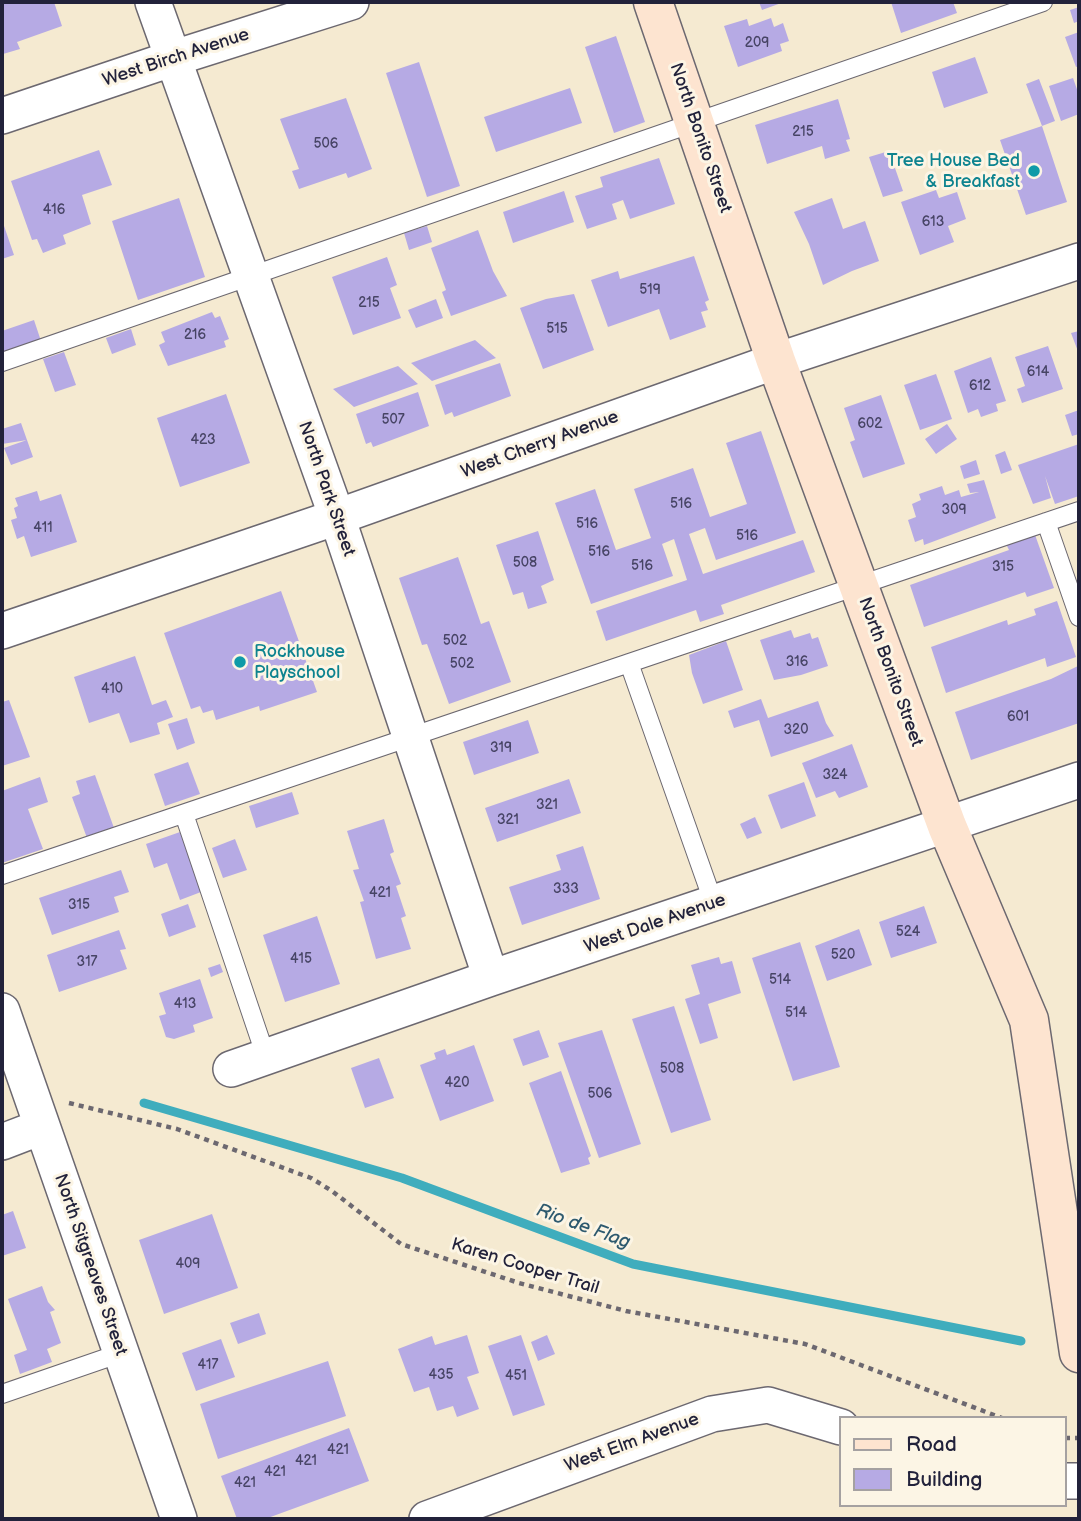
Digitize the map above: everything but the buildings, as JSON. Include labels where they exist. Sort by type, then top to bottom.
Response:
[{"type":"street","name":"North Park Street","points":[[153,2],[337,517],[491,978]]},
{"type":"street","name":"West Birch Avenue","points":[[2,116],[171,58],[351,2]]},
{"type":"street","name":"North Bonito Street","points":[[653,2],[776,361],[858,586],[947,826],[1029,1020],[1079,1353]]},
{"type":"street","name":"West Cherry Avenue","points":[[2,631],[337,517],[776,361],[1079,261]]},
{"type":"street","name":"West Dale Avenue","points":[[231,1069],[491,978],[1079,780]]},
{"type":"street","name":"North Sitgreaves Street","points":[[2,1011],[50,1113],[121,1353],[179,1519]]},
{"type":"street","points":[[2,1142],[50,1113]]},
{"type":"street","name":"West Elm Avenue","points":[[427,1519],[712,1414],[768,1405],[839,1426]]},
{"type":"lane","points":[[2,362],[1043,2]]},
{"type":"lane","points":[[2,876],[1079,511]]},
{"type":"lane","points":[[1046,522],[1079,617]]},
{"type":"lane","points":[[629,663],[714,904]]},
{"type":"lane","points":[[184,814],[266,1057]]},
{"type":"lane","points":[[2,1394],[121,1353]]},
{"type":"path","name":"Karen Cooper Trail","points":[[50,1113],[177,1129],[311,1178],[401,1244],[519,1283],[626,1311],[805,1344],[997,1416]]},
{"type":"waterway","name":"Rio de Flag","points":[[144,1103],[402,1178],[633,1264],[1021,1341]]},
{"type":"place","name":"Tree House Bed & Breakfast","points":[[1034,171]]},
{"type":"place","name":"Rockhouse Playschool","points":[[240,662]]}]
